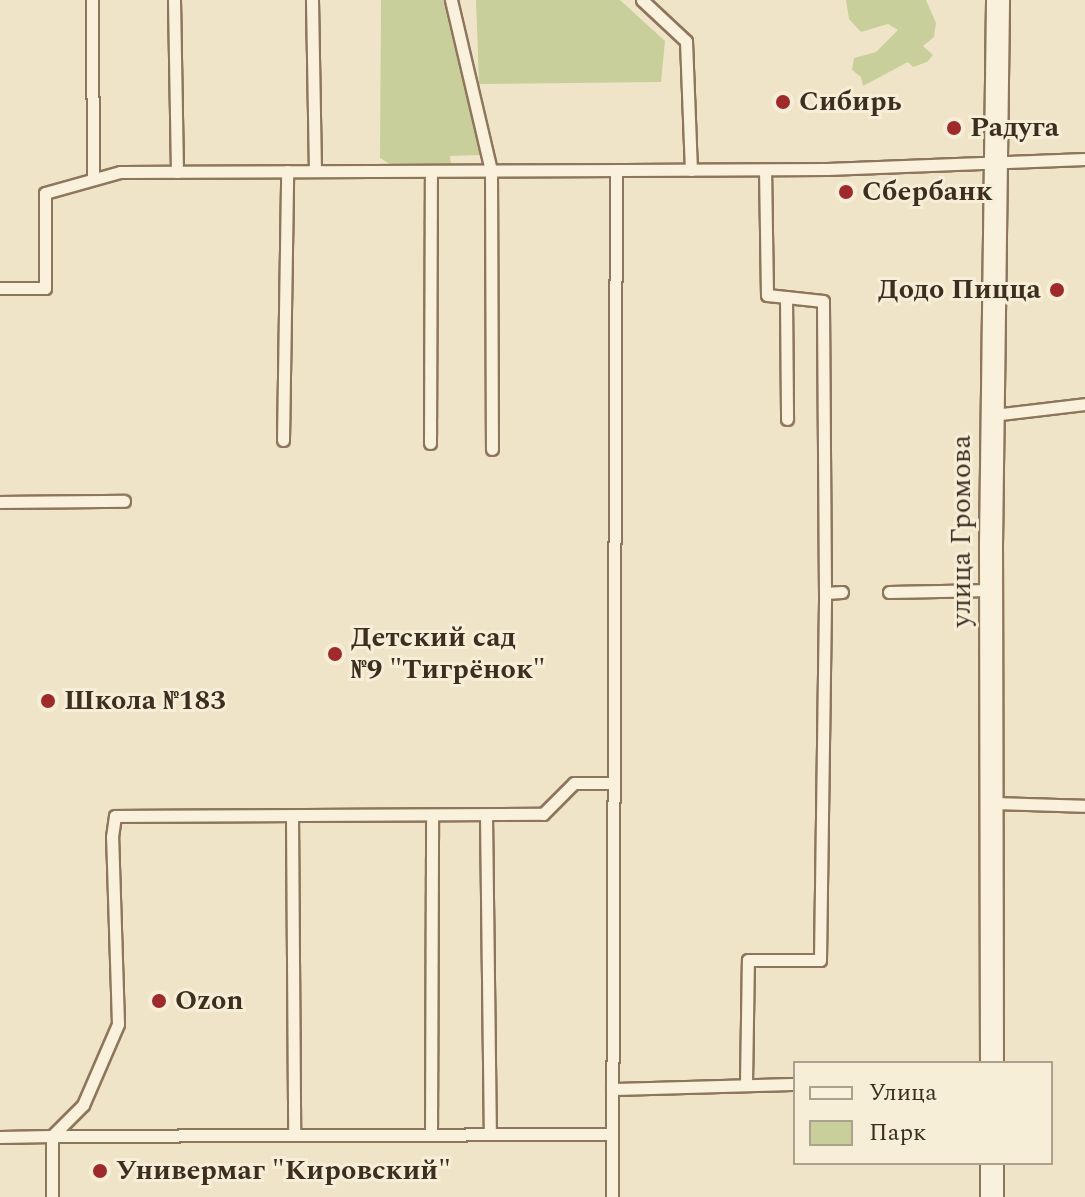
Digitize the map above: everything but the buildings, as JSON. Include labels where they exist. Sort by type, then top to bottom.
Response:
[{"type":"street","name":"улица Громова","points":[[992,1061],[991,590],[998,0]]},
{"type":"street","points":[[992,1165],[992,1197]]},
{"type":"lane","points":[[92,0],[93,179]]},
{"type":"lane","points":[[174,0],[177,172]]},
{"type":"lane","points":[[312,0],[315,171]]},
{"type":"lane","points":[[451,0],[491,171],[492,449]]},
{"type":"lane","points":[[642,0],[686,41],[691,170]]},
{"type":"lane","points":[[0,288],[45,288],[45,193],[120,172],[765,170],[1085,159]]},
{"type":"lane","points":[[612,1197],[616,170]]},
{"type":"lane","points":[[746,1083],[748,960],[820,960],[825,593],[823,301],[767,295],[765,170]]},
{"type":"lane","points":[[283,440],[287,171]]},
{"type":"lane","points":[[430,443],[431,171]]},
{"type":"lane","points":[[786,297],[787,419]]},
{"type":"lane","points":[[993,415],[1085,404]]},
{"type":"lane","points":[[0,502],[124,501]]},
{"type":"lane","points":[[889,592],[991,590]]},
{"type":"lane","points":[[825,593],[842,592]]},
{"type":"lane","points":[[52,1197],[52,1136],[83,1105],[118,1024],[112,837],[115,816],[543,814],[574,783],[613,783]]},
{"type":"lane","points":[[992,803],[1085,806]]},
{"type":"lane","points":[[431,1135],[432,815]]},
{"type":"lane","points":[[486,815],[490,1134]]},
{"type":"lane","points":[[292,816],[294,1135]]},
{"type":"lane","points":[[612,1089],[793,1084]]},
{"type":"lane","points":[[0,1137],[612,1134]]},
{"type":"green space","points":[[381,0],[443,0],[480,155],[450,156],[451,164],[390,164],[380,158]]},
{"type":"green space","points":[[476,0],[620,0],[665,41],[661,82],[479,84]]},
{"type":"green space","points":[[846,0],[926,0],[936,23],[934,37],[923,46],[933,55],[927,62],[913,67],[908,62],[863,86],[861,77],[852,70],[854,58],[876,52],[898,30],[888,24],[861,32],[849,19]]},
{"type":"place","name":"Сибирь","points":[[783,102]]},
{"type":"place","name":"Радуга","points":[[954,128]]},
{"type":"place","name":"Сбербанк","points":[[846,192]]},
{"type":"place","name":"Додо Пицца","points":[[1057,290]]},
{"type":"place","name":"Детский сад №9 \"Тигрёнок\"","points":[[335,654]]},
{"type":"place","name":"Школа №183","points":[[48,701]]},
{"type":"place","name":"Ozon","points":[[159,1001]]},
{"type":"place","name":"Универмаг \"Кировский\"","points":[[100,1171]]}]
